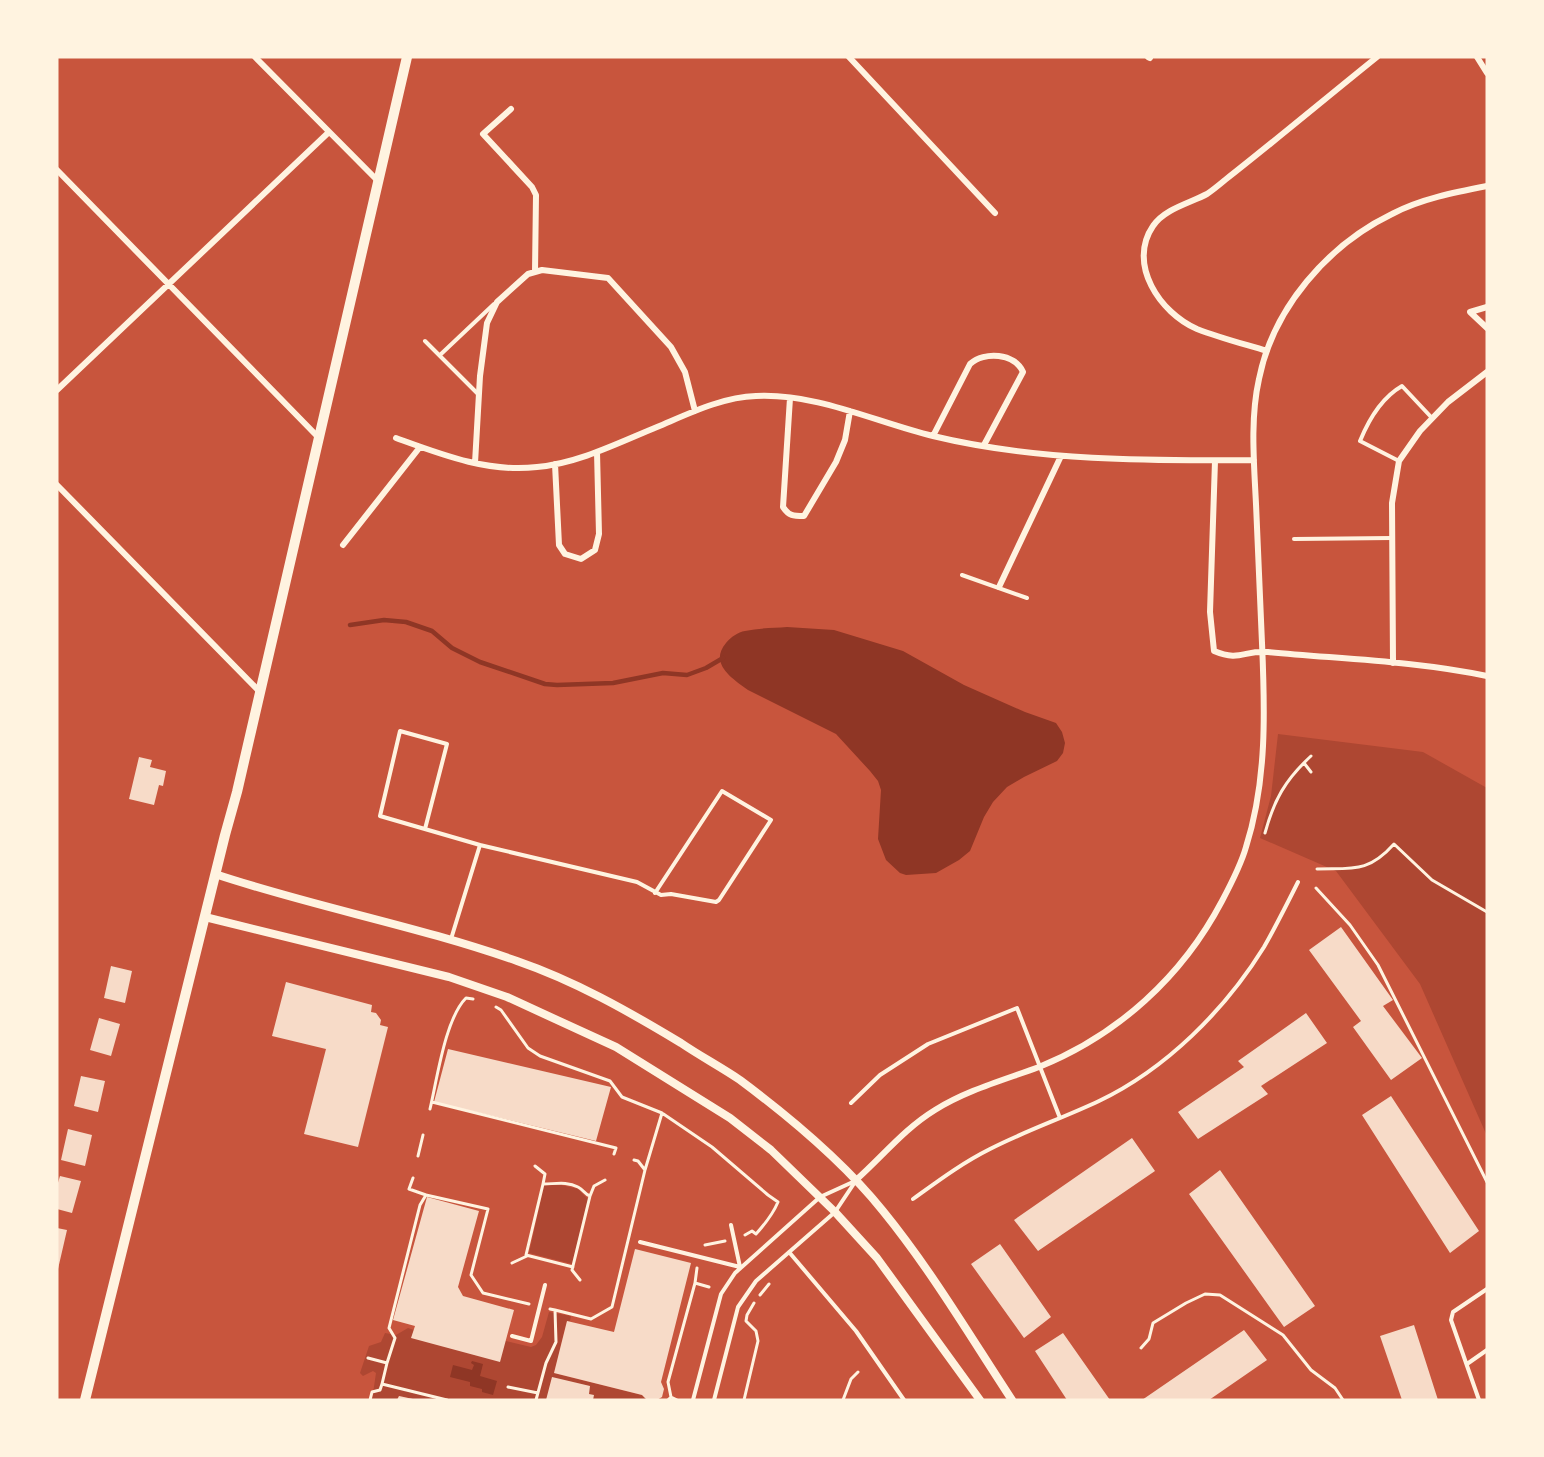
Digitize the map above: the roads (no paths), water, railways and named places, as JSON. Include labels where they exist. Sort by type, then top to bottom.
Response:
[{"type":"main road","points":[[85,1400],[237,792],[407,57]]},
{"type":"street","points":[[255,57],[378,181]]},
{"type":"street","points":[[849,57],[995,213]]},
{"type":"street","points":[[1267,351],[1196,328],[1182,320],[1166,306],[1152,288],[1146,274],[1142,258],[1145,244],[1152,226],[1163,215],[1209,193],[1377,57]]},
{"type":"street","points":[[1477,57],[1487,73]]},
{"type":"street","points":[[511,108],[483,134],[532,187],[536,195],[535,272]]},
{"type":"street","points":[[57,390],[329,132]]},
{"type":"street","points":[[57,170],[318,437]]},
{"type":"street","points":[[856,1180],[904,1133],[938,1109],[963,1095],[1039,1067],[1089,1043],[1113,1028],[1136,1010],[1178,966],[1199,939],[1223,899],[1246,848],[1259,792],[1262,767],[1264,716],[1254,460],[1256,396],[1267,351],[1278,324],[1291,302],[1318,268],[1362,231],[1393,213],[1416,204],[1487,186]]},
{"type":"street","points":[[475,463],[479,394],[487,323],[497,302],[528,274],[535,272],[550,271],[608,278],[671,347],[685,372],[695,411]]},
{"type":"street","points":[[1487,307],[1470,312],[1487,328]]},
{"type":"street","points":[[933,436],[970,364],[975,360],[995,355],[1005,357],[1021,367],[1023,372],[984,445]]},
{"type":"street","points":[[1393,663],[1392,503],[1399,461],[1432,417],[1487,372]]},
{"type":"street","points":[[396,438],[475,463],[519,468],[555,464],[597,452],[695,411],[735,398],[756,396],[815,402],[933,436],[1061,456],[1254,460]]},
{"type":"street","points":[[790,398],[783,507],[787,513],[794,516],[804,516],[836,462],[845,440],[850,411]]},
{"type":"street","points":[[343,545],[420,447]]},
{"type":"street","points":[[555,464],[559,545],[565,554],[581,559],[595,550],[599,534],[597,452]]},
{"type":"street","points":[[999,587],[1061,456]]},
{"type":"street","points":[[1215,460],[1210,612],[1214,651],[1229,658],[1262,652],[1460,670],[1487,676]]},
{"type":"street","points":[[57,485],[260,692]]},
{"type":"street","points":[[215,874],[451,940],[517,961],[576,984],[627,1010],[739,1079],[798,1126],[856,1180],[884,1212],[936,1284],[1012,1400]]},
{"type":"street","points":[[205,917],[449,977],[507,997],[616,1047],[730,1118],[771,1150],[835,1212],[877,1258],[980,1400]]},
{"type":"lane","points":[[440,355],[497,302]]},
{"type":"lane","points":[[425,341],[479,394]]},
{"type":"lane","points":[[1399,461],[1360,441],[1370,418],[1390,393],[1402,386],[1432,417]]},
{"type":"lane","points":[[1294,539],[1392,538]]},
{"type":"lane","points":[[962,575],[1028,598]]},
{"type":"lane","points":[[425,829],[447,744],[400,731],[380,816],[480,845],[637,882],[655,893],[716,902],[771,820],[722,791],[655,893]]},
{"type":"lane","points":[[451,940],[480,845]]},
{"type":"lane","points":[[913,1199],[961,1165],[990,1149],[1100,1101],[1137,1079],[1177,1050],[1241,981],[1264,947],[1298,882]]},
{"type":"lane","points":[[852,1103],[880,1075],[928,1044],[1017,1008],[1060,1118]]},
{"type":"lane","points":[[693,1400],[721,1294],[740,1267],[820,1197],[856,1180]]},
{"type":"lane","points":[[714,1400],[738,1307],[756,1281],[835,1212],[856,1180]]},
{"type":"lane","points":[[731,1225],[740,1267]]},
{"type":"lane","points":[[640,1242],[740,1267]]},
{"type":"lane","points":[[789,1252],[856,1330],[904,1400]]},
{"type":"lane","points":[[512,1336],[531,1341],[545,1285]]},
{"type":"lane","points":[[1479,1400],[1451,1320],[1454,1311],[1487,1289]]},
{"type":"lane","points":[[1467,1364],[1487,1350]]},
{"type":"waterway","points":[[350,625],[384,620],[406,622],[432,631],[452,648],[480,662],[545,684],[613,683],[663,673],[687,675],[723,658]]}]
